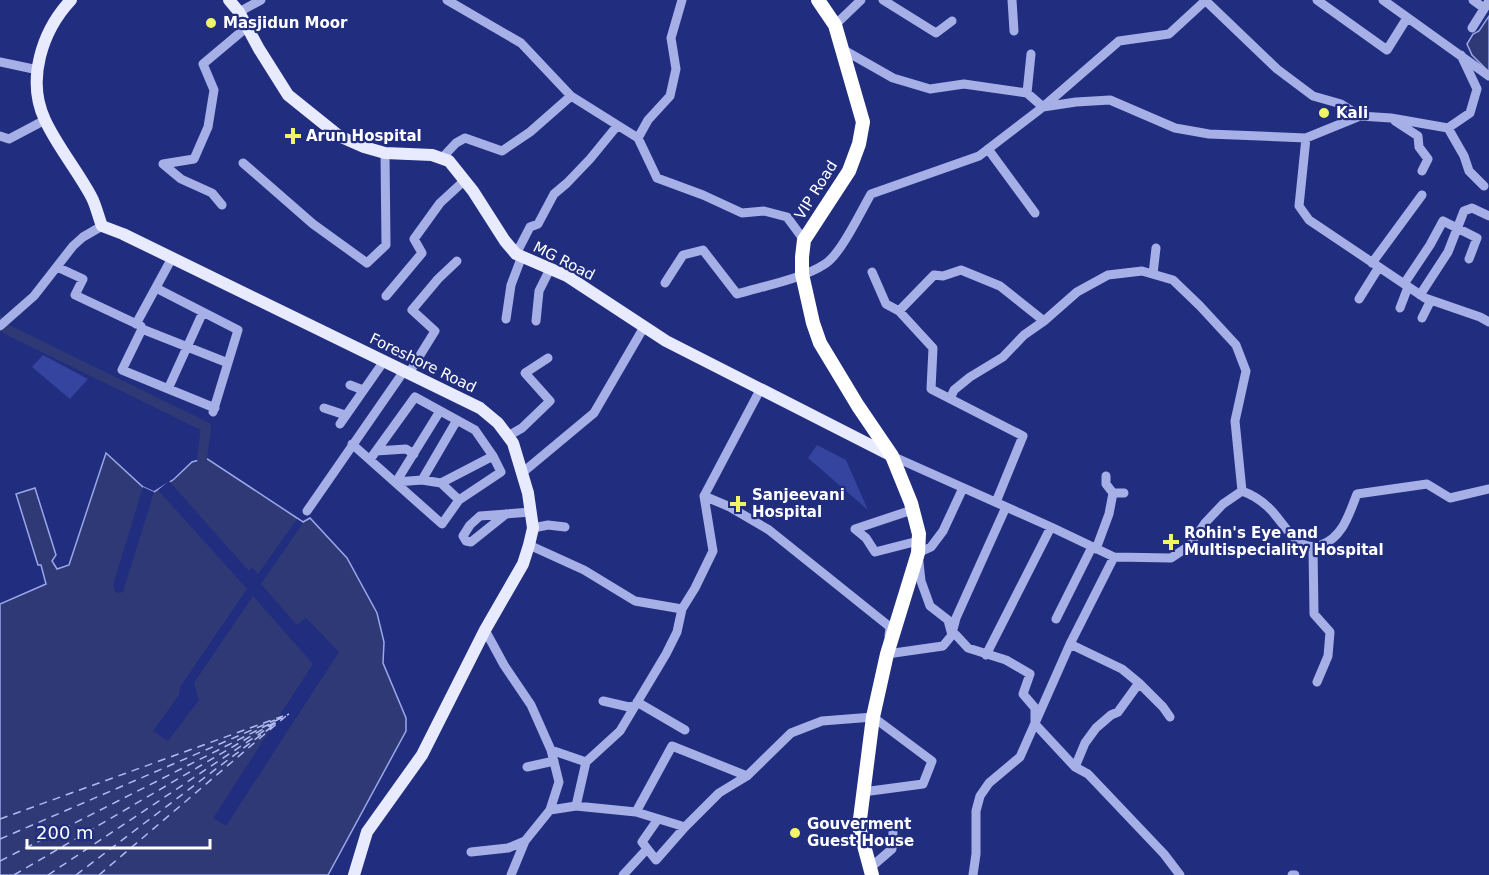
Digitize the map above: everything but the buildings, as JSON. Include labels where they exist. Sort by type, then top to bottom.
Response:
[{"type":"highway","name":"VIP Road","points":[[818,0],[835,25],[863,122],[859,144],[849,171],[804,240],[802,274],[820,343],[858,406],[892,456],[919,534],[918,547]]},
{"type":"highway","points":[[871,872],[859,827],[873,717],[887,654],[918,547]]},
{"type":"main road","points":[[71,0],[59,12],[45,40],[40,54],[36,89],[45,120],[92,198],[102,226]]},
{"type":"main road","points":[[229,0],[288,95],[339,136],[385,153],[432,154],[442,158]]},
{"type":"main road","name":"MG Road","points":[[442,158],[449,161],[465,180],[505,241],[519,255],[567,276],[644,327],[760,390],[892,456]]},
{"type":"main road","name":"Foreshore Road","points":[[102,226],[123,234],[480,408],[498,423],[513,443],[528,493],[533,528],[523,564],[485,630],[422,754],[367,832],[354,875]]},
{"type":"street","points":[[238,12],[261,0]]},
{"type":"street","points":[[447,0],[521,43],[571,96],[638,138],[657,178],[742,213],[764,212],[787,217],[804,240]]},
{"type":"street","points":[[638,138],[648,120],[670,96],[676,69],[671,38],[681,0]]},
{"type":"street","points":[[835,25],[861,0]]},
{"type":"street","points":[[883,0],[936,33],[952,21]]},
{"type":"street","points":[[1012,0],[1014,31]]},
{"type":"street","points":[[664,283],[683,255],[703,250],[737,294],[827,264],[841,246],[871,194],[979,156],[1043,106],[1119,41],[1169,34],[1206,0],[1277,69],[1313,96],[1341,104],[1360,116]]},
{"type":"street","points":[[1317,0],[1387,50],[1407,18]]},
{"type":"street","points":[[1383,0],[1489,76]]},
{"type":"street","points":[[1472,28],[1487,4],[1473,0]]},
{"type":"street","points":[[222,205],[212,193],[181,179],[163,164],[194,159],[208,127],[214,90],[203,64],[247,27]]},
{"type":"street","points":[[842,49],[893,78],[930,89],[964,84],[1027,93],[1043,106],[1110,100],[1175,128],[1209,134],[1306,138],[1360,116],[1391,118],[1448,128],[1470,113],[1477,89],[1461,56]]},
{"type":"street","points":[[1027,93],[1031,54]]},
{"type":"street","points":[[0,62],[38,70]]},
{"type":"street","points":[[442,158],[456,143],[465,138],[502,151],[530,132],[571,96]]},
{"type":"street","points":[[1391,118],[1418,136],[1419,147],[1428,159],[1422,171]]},
{"type":"street","points":[[0,136],[9,139],[45,120]]},
{"type":"street","points":[[506,319],[511,285],[530,226],[538,224],[554,194],[590,159],[617,126]]},
{"type":"street","points":[[1448,128],[1464,156],[1469,171],[1484,186]]},
{"type":"street","points":[[1306,138],[1299,206],[1309,220],[1420,295],[1480,316],[1489,322]]},
{"type":"street","points":[[988,149],[1035,213]]},
{"type":"street","points":[[243,163],[313,224],[367,263],[386,245],[385,153]]},
{"type":"street","points":[[386,296],[422,253],[414,239],[440,203],[465,180]]},
{"type":"street","points":[[1359,299],[1375,265],[1422,195]]},
{"type":"street","points":[[1420,295],[1448,252],[1464,211],[1472,208],[1489,216]]},
{"type":"street","points":[[1400,308],[1406,286],[1443,221],[1477,238],[1469,260]]},
{"type":"street","points":[[3,324],[34,296],[73,246],[102,226]]},
{"type":"street","points":[[1153,274],[1156,248]]},
{"type":"street","points":[[156,288],[238,330],[214,410],[123,370],[139,326],[156,288],[172,258]]},
{"type":"street","points":[[307,511],[352,444],[435,331],[412,310],[438,279],[457,261]]},
{"type":"street","points":[[57,267],[83,279],[75,295],[139,326],[228,363]]},
{"type":"street","points":[[536,321],[539,291],[550,269]]},
{"type":"street","points":[[898,311],[934,275],[943,276],[961,270],[1000,286],[1044,321]]},
{"type":"street","points":[[950,399],[954,390],[970,377],[1003,357],[1024,334],[1044,321],[1077,292],[1108,275],[1142,270],[1173,280],[1236,345],[1246,371],[1235,422],[1242,491]]},
{"type":"street","points":[[872,272],[886,304],[898,311],[933,348],[931,389],[1023,436],[996,502]]},
{"type":"street","points":[[1422,318],[1431,300]]},
{"type":"street","points":[[168,389],[203,312]]},
{"type":"street","points":[[522,473],[594,413],[644,327]]},
{"type":"street","points":[[508,436],[522,428],[550,401],[525,373],[548,357]]},
{"type":"street","points":[[340,424],[384,361]]},
{"type":"street","points":[[350,385],[363,390]]},
{"type":"street","points":[[576,806],[586,762],[620,731],[666,654],[677,632],[682,609],[713,551],[704,496],[760,390]]},
{"type":"street","points":[[352,444],[373,455],[396,482],[442,524],[459,500],[501,472],[475,430],[415,397],[373,455]]},
{"type":"street","points":[[324,408],[345,415]]},
{"type":"street","points":[[396,482],[440,411]]},
{"type":"street","points":[[422,480],[457,420]]},
{"type":"street","points":[[373,455],[406,449],[414,454]]},
{"type":"street","points":[[441,483],[493,456]]},
{"type":"street","points":[[892,456],[1114,557],[1171,558],[1189,546],[1205,523],[1223,504],[1242,491]]},
{"type":"street","points":[[1106,476],[1106,484],[1113,493]]},
{"type":"street","points":[[396,482],[422,480],[441,483],[459,500]]},
{"type":"street","points":[[1242,491],[1255,496],[1270,508],[1302,544],[1313,548],[1332,541],[1344,525],[1357,494],[1427,484],[1450,498],[1489,489]]},
{"type":"street","points":[[912,510],[855,529],[866,538],[874,552],[931,547],[943,531],[963,488]]},
{"type":"street","points":[[1113,493],[1124,493]]},
{"type":"street","points":[[1056,619],[1094,548],[1108,514],[1113,493]]},
{"type":"street","points":[[704,496],[730,507],[769,530],[890,627],[887,654],[943,646],[952,635],[956,618],[1006,507]]},
{"type":"street","points":[[506,514],[531,512]]},
{"type":"street","points":[[533,528],[548,525],[565,527]]},
{"type":"street","points":[[986,655],[1051,527]]},
{"type":"street","points":[[529,545],[584,570],[635,601],[682,609]]},
{"type":"street","points":[[918,547],[921,581],[930,606],[948,620],[952,635]]},
{"type":"street","points":[[1313,548],[1314,614],[1330,632],[1328,656],[1317,682]]},
{"type":"street","points":[[973,875],[976,854],[976,811],[980,795],[989,783],[1020,757],[1070,644],[1114,557]]},
{"type":"street","points":[[485,630],[504,665],[531,705],[551,750],[559,782],[550,810],[525,840],[511,875]]},
{"type":"street","points":[[952,635],[956,635],[968,648],[1006,660],[1030,674],[1023,694],[1035,708],[1035,724],[1076,767],[1088,774],[1164,854],[1180,875]]},
{"type":"street","points":[[1070,644],[1122,669],[1139,683],[1170,717]]},
{"type":"street","points":[[1076,767],[1085,742],[1096,728],[1118,712],[1139,683]]},
{"type":"street","points":[[603,701],[629,707],[636,704]]},
{"type":"street","points":[[636,704],[685,730]]},
{"type":"street","points":[[658,819],[642,842],[656,860],[719,793],[747,776],[791,732],[822,721],[873,717],[932,761],[923,784],[864,792]]},
{"type":"street","points":[[636,812],[672,747],[747,776]]},
{"type":"street","points":[[551,750],[586,762]]},
{"type":"street","points":[[527,767],[554,761]]},
{"type":"street","points":[[550,810],[576,806],[636,812],[685,827]]},
{"type":"street","points":[[871,872],[892,849],[893,832]]},
{"type":"street","points":[[471,852],[508,848],[525,840]]},
{"type":"street","points":[[626,874],[647,849]]},
{"type":"shaded area","points":[[43,355],[88,379],[70,399],[32,367]]},
{"type":"shaded area","points":[[817,445],[846,460],[868,510],[808,458]]},
{"type":"water","points":[[1489,16],[1489,72],[1472,55],[1467,44]]},
{"type":"water","points":[[106,453],[143,487],[154,492],[173,480],[192,462],[206,458],[303,522],[310,518],[347,558],[377,613],[384,642],[383,663],[406,718],[406,731],[328,875],[0,875],[0,604],[46,584],[16,494],[35,488],[56,555],[52,561],[57,569],[69,565]]},
{"type":"pier","points":[[169,481],[249,571],[252,567],[258,574],[297,519],[303,523],[261,584],[297,625],[306,618],[339,652],[226,826],[213,818],[313,664],[253,596],[194,683],[199,700],[168,741],[153,731],[179,695],[180,687],[247,589],[158,490]]},
{"type":"pier","points":[[143,487],[154,492],[123,592],[119,593],[115,592],[113,585]]},
{"type":"waterway","points":[[0,321],[6,329],[206,427],[202,459]]},
{"type":"ferry route","points":[[0,861],[289,714]]},
{"type":"ferry route","points":[[0,819],[283,716]]},
{"type":"ferry route","points":[[99,875],[286,716]]},
{"type":"ferry route","points":[[48,875],[283,718]]},
{"type":"ferry route","points":[[0,839],[275,720]]},
{"type":"ferry route","points":[[14,875],[275,722]]},
{"type":"ferry route","points":[[76,875],[274,725]]},
{"type":"place","name":"Masjidun Moor","points":[[211,23]]},
{"type":"place","name":"Kali","points":[[1324,113]]},
{"type":"place","name":"Arun Hospital","points":[[293,136]]},
{"type":"place","name":"Sanjeevani Hospital","points":[[738,504]]},
{"type":"place","name":"Rohin's Eye and Multispeciality Hospital","points":[[1171,542]]},
{"type":"place","name":"Gouverment Guest House","points":[[795,833]]}]
